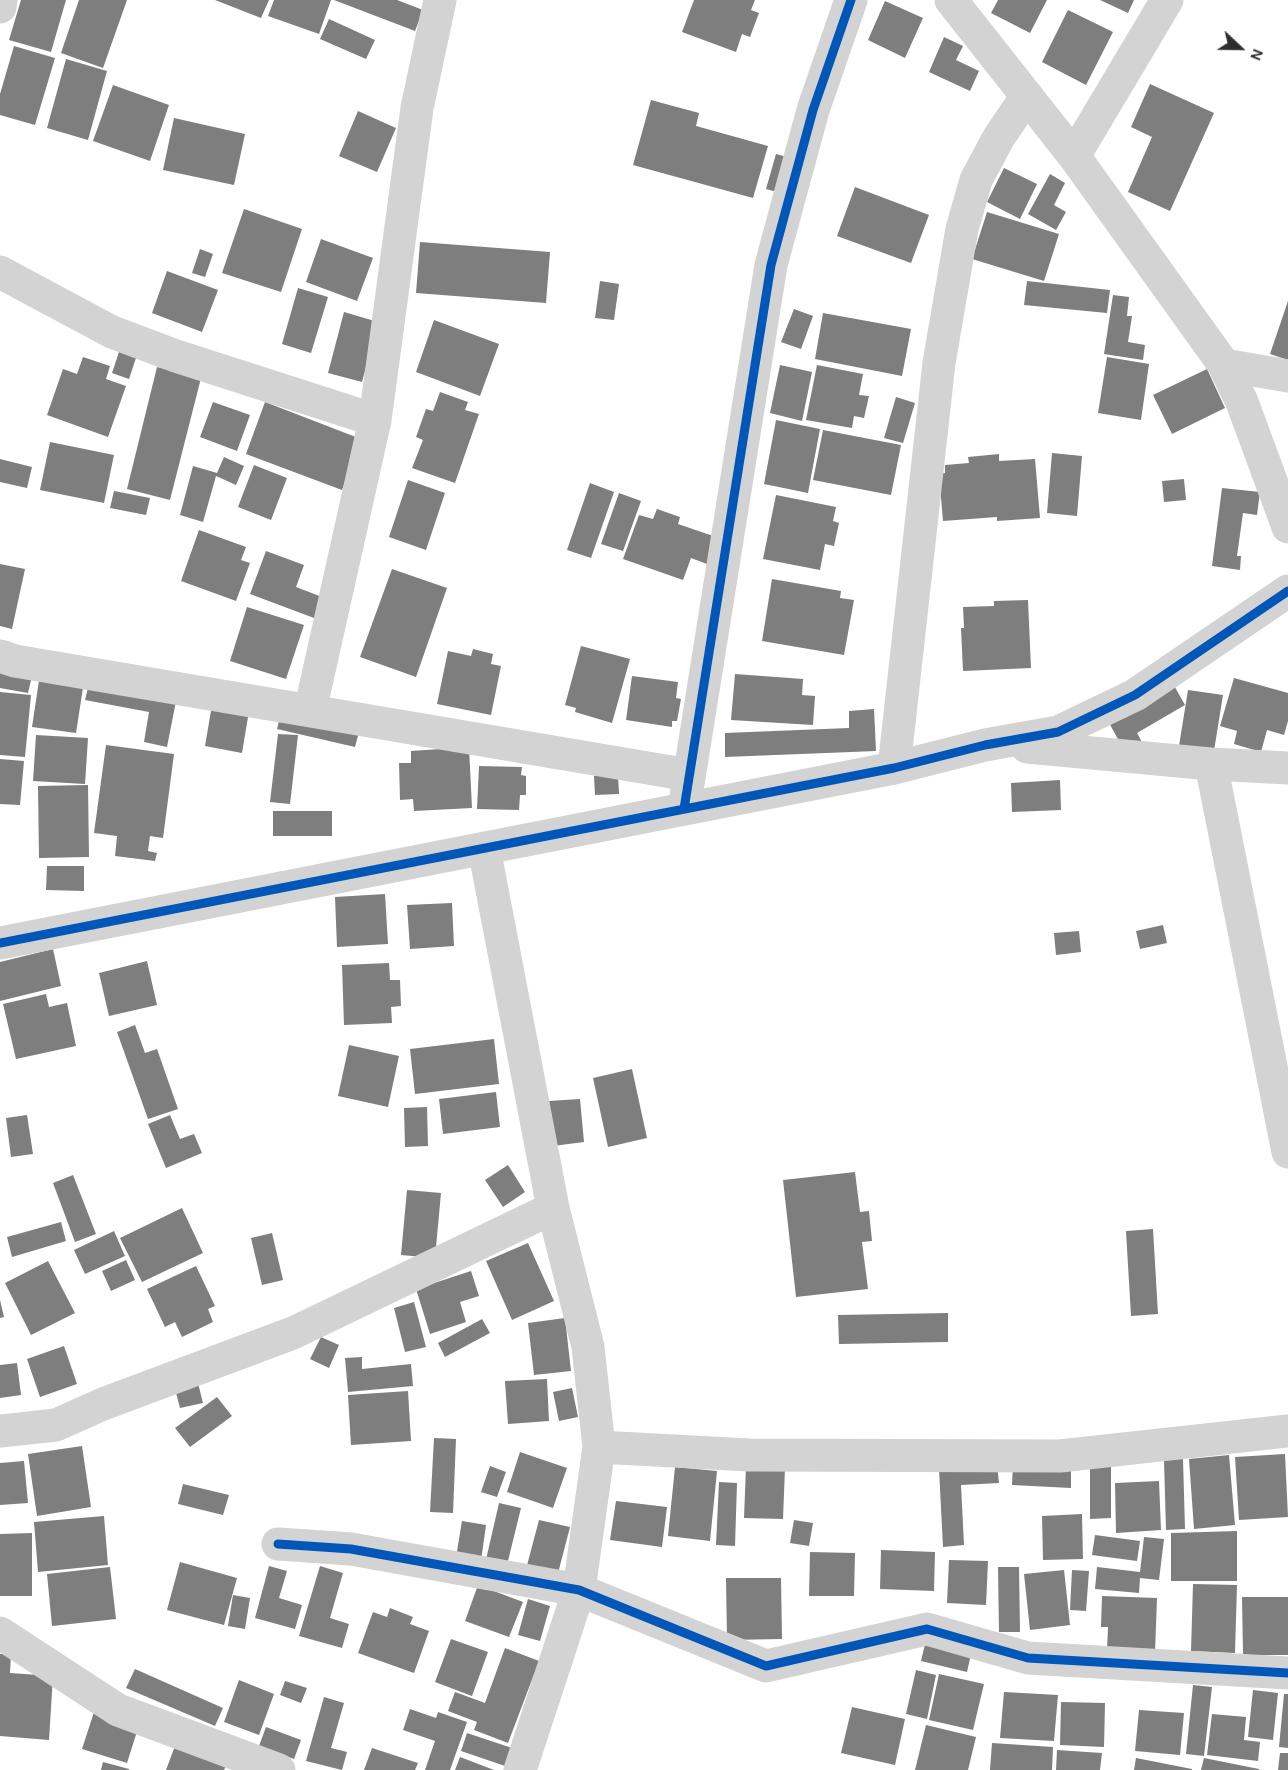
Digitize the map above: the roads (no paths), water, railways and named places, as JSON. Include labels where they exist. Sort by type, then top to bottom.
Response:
[{"type":"street","points":[[0,7],[1,0]]},
{"type":"street","points":[[310,711],[375,420],[417,108],[440,0]]},
{"type":"street","points":[[684,809],[771,265],[813,110],[851,0]]},
{"type":"street","points":[[951,0],[1074,156],[1224,365],[1242,402],[1288,527]]},
{"type":"street","points":[[1074,156],[1167,0]]},
{"type":"street","points":[[894,768],[939,363],[962,229],[976,180],[999,137],[1028,96]]},
{"type":"street","points":[[0,272],[112,332],[375,420]]},
{"type":"street","points":[[1224,365],[1288,376]]},
{"type":"street","points":[[0,943],[894,768],[985,745],[1058,732],[1135,695],[1288,591]]},
{"type":"street","points":[[0,656],[689,775]]},
{"type":"street","points":[[985,745],[1053,748],[1211,764],[1288,768]]},
{"type":"street","points":[[1211,764],[1288,1152]]},
{"type":"street","points":[[484,848],[553,1208],[588,1347],[600,1446],[579,1590],[526,1769]]},
{"type":"street","points":[[0,1431],[56,1425],[103,1404],[294,1333],[553,1208]]},
{"type":"street","points":[[600,1446],[749,1455],[1060,1456],[1288,1431]]},
{"type":"street","points":[[278,1544],[351,1549],[579,1590],[766,1666],[927,1629],[1028,1658],[1288,1673]]},
{"type":"street","points":[[0,1633],[118,1710],[279,1770]]}]
